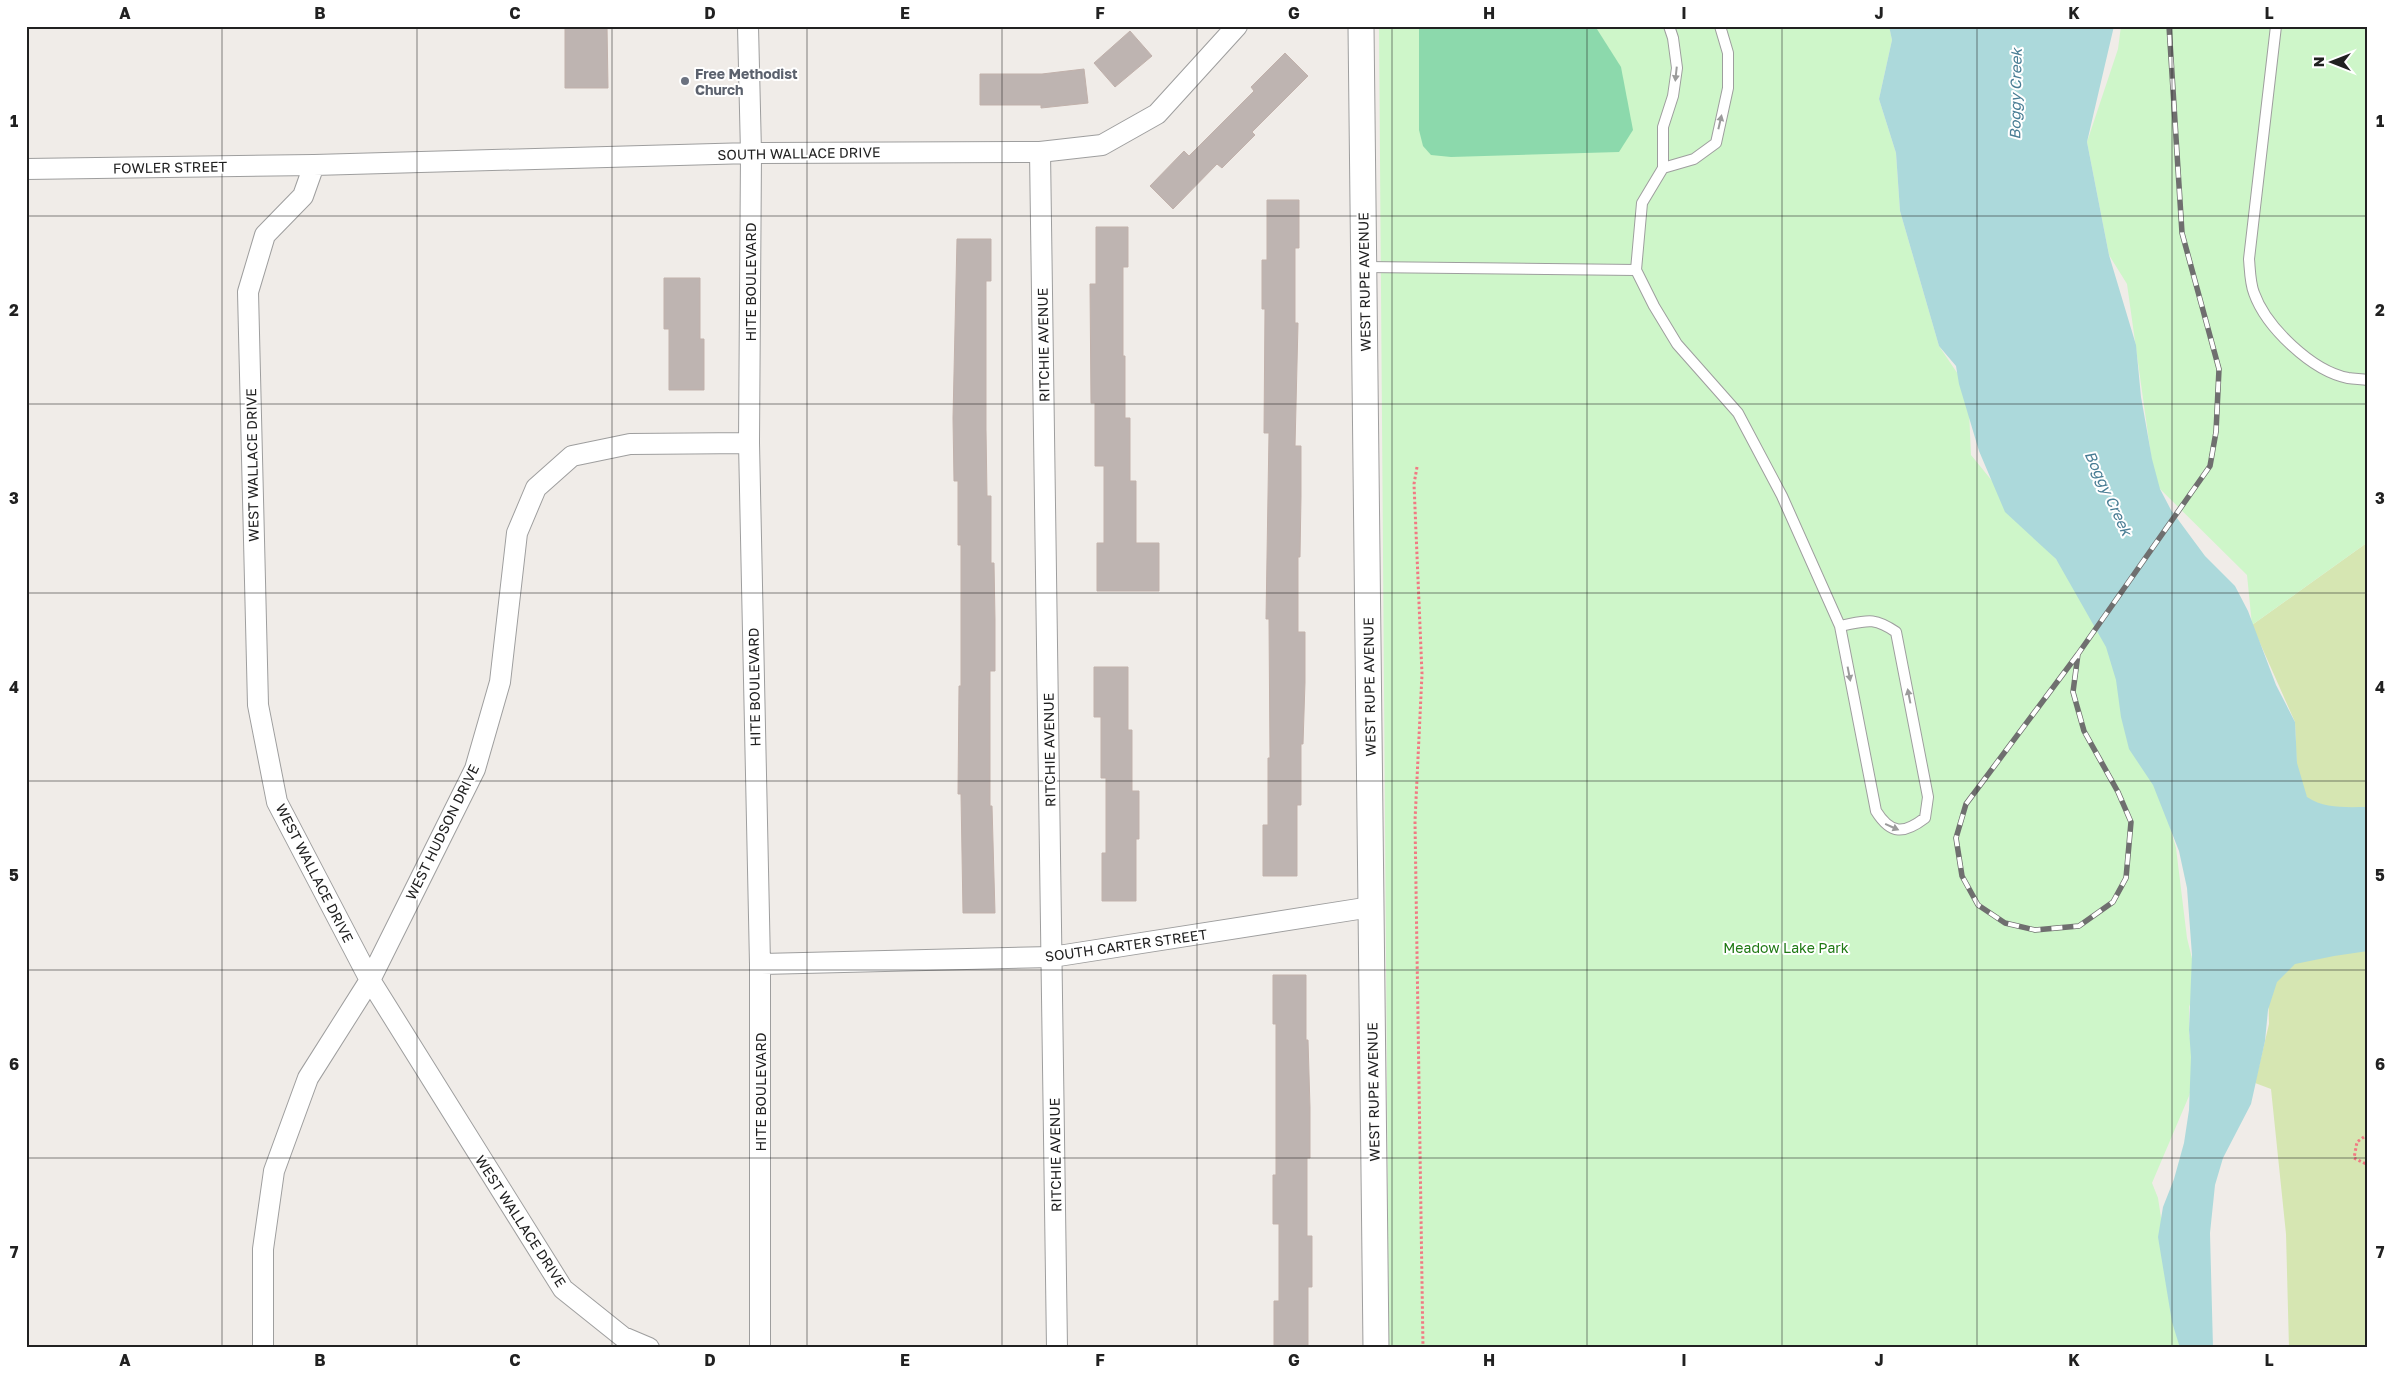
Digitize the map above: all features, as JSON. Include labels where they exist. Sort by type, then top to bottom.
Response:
[{"type":"street","name":"HITE BOULEVARD","points":[[748,26],[751,153],[749,443],[760,964],[760,1348]]},
{"type":"street","name":"SOUTH WALLACE DRIVE","points":[[314,165],[751,153],[1040,152],[1102,145],[1157,114],[1237,26]]},
{"type":"street","name":"WEST RUPE AVENUE","points":[[1361,26],[1376,1348]]},
{"type":"street","name":"RITCHIE AVENUE","points":[[1040,152],[1057,1348]]},
{"type":"street","name":"FOWLER STREET","points":[[26,169],[314,165]]},
{"type":"street","name":"WEST WALLACE DRIVE","points":[[314,165],[303,196],[265,235],[248,292],[258,705],[277,802],[370,980],[563,1289],[623,1337],[649,1348]]},
{"type":"street","name":"WEST HUDSON DRIVE","points":[[263,1348],[263,1249],[274,1170],[308,1078],[370,980],[475,769],[500,682],[518,533],[536,488],[572,456],[630,444],[749,443]]},
{"type":"street","name":"SOUTH CARTER STREET","points":[[760,964],[1052,958],[1371,907]]},
{"type":"lane","points":[[1669,26],[1673,38],[1677,68],[1673,96],[1663,127],[1663,168],[1642,203],[1636,270],[1654,306],[1677,344],[1738,413],[1782,496],[1840,626],[1876,811],[1884,824],[1901,831],[1912,827],[1925,818],[1928,797],[1896,632],[1880,621],[1866,621],[1840,626]]},
{"type":"lane","points":[[1663,168],[1694,159],[1716,143],[1728,88],[1728,53],[1720,26]]},
{"type":"lane","points":[[2276,26],[2249,259],[2253,292],[2265,317],[2291,344],[2320,367],[2347,378],[2368,380]]},
{"type":"lane","points":[[1364,267],[1636,270]]},
{"type":"path","points":[[1417,468],[1414,484],[1422,674],[1415,820],[1423,1348]]},
{"type":"path","points":[[2368,1134],[2358,1142],[2354,1158],[2368,1165]]},
{"type":"green space","name":"Meadow Lake Park","points":[[1379,26],[1889,26],[1892,40],[1879,99],[1896,153],[1900,211],[1939,346],[1968,389],[1971,455],[2090,601],[2147,747],[2176,848],[2187,938],[2198,983],[2189,1007],[2189,1035],[2198,1066],[2189,1096],[2152,1183],[2158,1198],[2181,1348],[1389,1348]]},
{"type":"green space","points":[[1419,26],[1595,26],[1621,67],[1633,130],[1619,152],[1451,157],[1431,155],[1423,146],[1419,130]]},
{"type":"green space","points":[[2121,26],[2368,26],[2368,542],[2252,625],[2247,575],[2155,484],[2127,284],[2109,255],[2087,142],[2118,49]]},
{"type":"green space","points":[[2368,542],[2368,1348],[2289,1348],[2286,1234],[2271,1089],[2255,1083],[2269,1024],[2268,977],[2307,798],[2297,775],[2295,722],[2252,625]]},
{"type":"water","name":"Boggy Creek","points":[[1889,26],[2114,26],[2087,142],[2109,255],[2136,345],[2141,397],[2152,459],[2160,489],[2171,510],[2205,556],[2235,586],[2248,611],[2276,685],[2295,722],[2297,763],[2307,797],[2321,804],[2344,807],[2368,807],[2368,951],[2295,964],[2277,982],[2268,1010],[2265,1041],[2251,1104],[2223,1158],[2215,1185],[2210,1233],[2213,1348],[2180,1348],[2172,1322],[2158,1237],[2163,1207],[2174,1179],[2184,1143],[2189,1110],[2191,1057],[2189,1030],[2192,955],[2187,888],[2179,851],[2153,785],[2129,749],[2121,717],[2116,680],[2106,647],[2056,559],[2005,512],[1979,451],[1959,384],[1956,366],[1939,346],[1900,211],[1896,153],[1879,99],[1892,40]]},
{"type":"building","points":[[565,26],[607,26],[608,88],[565,88]]},
{"type":"building","points":[[1130,31],[1152,56],[1115,87],[1094,63]]},
{"type":"building","points":[[1285,53],[1308,76],[1252,132],[1255,135],[1222,168],[1217,164],[1173,209],[1150,186],[1184,151],[1189,156],[1254,91],[1251,87]]},
{"type":"building","points":[[1084,69],[1088,103],[1041,108],[1041,105],[980,105],[980,74],[1042,74]]},
{"type":"building","points":[[1267,200],[1299,200],[1299,248],[1295,248],[1295,323],[1298,323],[1295,446],[1301,446],[1298,632],[1305,632],[1305,682],[1303,744],[1301,744],[1301,805],[1297,805],[1297,876],[1263,876],[1263,825],[1268,825],[1268,758],[1270,758],[1269,619],[1266,619],[1269,433],[1264,433],[1265,309],[1262,309],[1262,260],[1267,260]]},
{"type":"building","points":[[1096,227],[1128,227],[1128,267],[1123,267],[1123,356],[1125,356],[1125,418],[1130,418],[1130,481],[1136,481],[1136,543],[1159,543],[1159,591],[1097,591],[1097,543],[1104,543],[1104,466],[1095,466],[1095,403],[1091,403],[1090,284],[1096,284]]},
{"type":"building","points":[[957,239],[991,239],[991,281],[986,281],[986,430],[987,496],[991,496],[991,563],[994,563],[995,671],[990,671],[990,806],[992,806],[995,913],[963,913],[961,794],[958,794],[959,686],[961,686],[961,545],[958,545],[958,481],[954,481],[953,418]]},
{"type":"building","points":[[664,278],[700,278],[700,339],[704,339],[704,390],[669,390],[669,329],[664,329]]},
{"type":"building","points":[[1094,667],[1128,667],[1128,730],[1132,730],[1132,791],[1139,791],[1139,839],[1136,839],[1136,901],[1102,901],[1102,853],[1106,853],[1106,778],[1101,778],[1101,717],[1094,717]]},
{"type":"building","points":[[1273,975],[1306,975],[1306,1040],[1308,1040],[1310,1108],[1310,1158],[1307,1158],[1307,1236],[1312,1236],[1312,1287],[1308,1287],[1308,1348],[1274,1348],[1274,1301],[1279,1301],[1279,1224],[1273,1224],[1273,1175],[1276,1175],[1276,1024],[1273,1024]]},
{"type":"railway","points":[[2078,654],[1966,804],[1956,838],[1962,876],[1978,905],[2005,923],[2035,930],[2079,926],[2113,902],[2126,878],[2131,822],[2118,792],[2084,731],[2073,692],[2078,654],[2210,466],[2216,432],[2219,369],[2182,233],[2169,26]]},
{"type":"place","name":"Free Methodist Church","points":[[685,81]]}]
